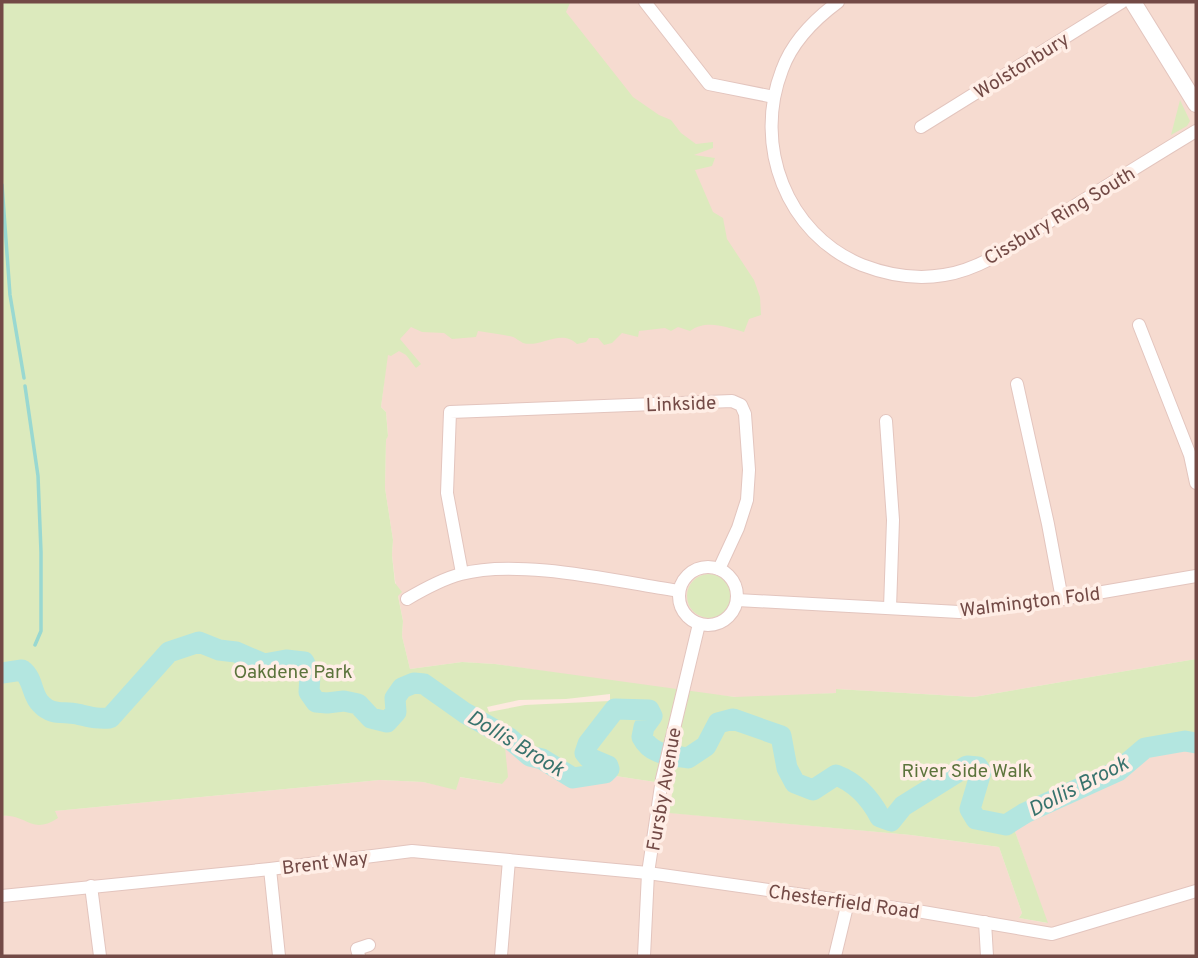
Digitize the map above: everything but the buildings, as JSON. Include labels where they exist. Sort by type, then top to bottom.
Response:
[{"type":"street","points":[[645,2],[709,84],[774,97]]},
{"type":"street","name":"Cissbury Ring South","points":[[838,2],[800,38],[782,70],[774,97],[770,126],[772,152],[785,192],[805,224],[834,250],[854,262],[884,274],[946,275],[985,261],[1196,131]]},
{"type":"street","name":"Wolstonbury","points":[[921,127],[1122,2]]},
{"type":"street","points":[[1133,2],[1196,104]]},
{"type":"street","points":[[1139,325],[1192,462],[1196,483]]},
{"type":"street","points":[[1017,384],[1062,599]]},
{"type":"street","name":"Linkside","points":[[462,573],[447,493],[446,409],[732,401],[741,405],[745,414],[749,485],[738,528],[719,569]]},
{"type":"street","points":[[886,421],[893,520],[890,608]]},
{"type":"street","points":[[702,568],[719,569],[734,582],[737,600],[731,615],[724,621],[708,626],[685,615],[681,608],[679,591],[687,576],[694,571],[702,568]]},
{"type":"street","points":[[407,598],[462,573],[489,569],[524,569],[679,591]]},
{"type":"street","name":"Walmington Fold","points":[[737,600],[959,612],[1062,599],[1196,576]]},
{"type":"street","name":"Fursby Avenue","points":[[644,956],[648,873],[665,762],[699,624]]},
{"type":"street","name":"Brent Way","points":[[2,895],[270,869],[412,851],[648,873]]},
{"type":"street","points":[[500,956],[509,860]]},
{"type":"street","points":[[270,869],[279,956]]},
{"type":"street","name":"Chesterfield Road","points":[[648,873],[1052,934],[1196,891]]},
{"type":"street","points":[[91,886],[100,956]]},
{"type":"street","points":[[835,956],[848,902]]},
{"type":"street","points":[[985,922],[987,956]]},
{"type":"street","points":[[359,956],[357,949],[369,945]]},
{"type":"shaded area","points":[[558,2],[1196,2],[1196,659],[974,697],[836,689],[836,693],[747,698],[694,693],[495,664],[462,662],[410,669],[402,636],[403,621],[395,580],[393,540],[385,488],[388,435],[386,412],[381,407],[391,325],[478,331],[648,123]]},
{"type":"shaded area","points":[[507,744],[512,744],[525,755],[543,761],[543,765],[563,773],[573,783],[609,775],[655,782],[651,811],[911,835],[999,847],[1022,913],[1019,918],[1047,923],[1013,826],[1086,788],[1116,777],[1147,754],[1196,747],[1196,956],[2,956],[2,816],[380,780],[423,782],[456,789],[459,777],[502,784]]},
{"type":"green space","points":[[2,2],[570,3],[566,12],[633,97],[671,120],[681,133],[696,144],[713,142],[713,148],[694,155],[715,158],[712,166],[695,170],[713,212],[723,218],[727,239],[754,280],[760,297],[761,315],[749,319],[744,332],[723,326],[703,325],[690,331],[678,327],[671,331],[665,328],[639,331],[638,337],[622,333],[612,343],[604,345],[598,338],[589,338],[586,342],[577,344],[558,338],[530,344],[514,337],[478,331],[476,337],[452,339],[444,333],[422,332],[411,327],[400,339],[421,364],[416,368],[406,355],[399,351],[388,355],[381,407],[386,412],[388,436],[385,488],[393,540],[395,583],[402,592],[398,596],[403,621],[402,636],[410,669],[462,662],[495,664],[735,697],[836,693],[836,689],[974,697],[1196,659],[1196,747],[1147,754],[1116,777],[1086,788],[1013,826],[1048,923],[1019,918],[1022,913],[999,847],[911,835],[669,813],[674,781],[666,782],[659,766],[655,782],[609,775],[603,779],[576,784],[563,773],[542,764],[542,761],[529,760],[512,744],[505,747],[508,777],[502,784],[460,777],[456,790],[423,782],[380,780],[55,811],[58,818],[41,825],[2,816]],"holes":[[[610,694],[610,701],[525,705],[489,712],[487,707],[519,700]]]},
{"type":"green space","points":[[1180,100],[1190,121],[1187,126],[1171,135]]},
{"type":"green space","points":[[709,574],[724,581],[731,596],[724,611],[709,618],[694,611],[687,596],[694,581]]},
{"type":"waterway","points":[[2,185],[10,295],[24,378]]},
{"type":"waterway","points":[[25,386],[38,476],[41,552],[41,631],[35,645]]},
{"type":"waterway","name":"Dollis Brook","points":[[2,673],[22,670],[29,678],[38,700],[49,710],[110,718],[169,652],[199,642],[219,650],[236,652],[264,664],[286,660],[304,662],[310,675],[309,692],[316,702],[344,701],[358,704],[371,718],[387,722],[396,712],[395,698],[402,688],[414,683],[424,684],[465,713],[509,738],[530,756],[542,759],[573,778],[605,773],[609,769],[585,753],[588,744],[615,709],[649,710],[652,716],[644,727],[642,737],[646,743],[656,751],[688,758],[706,746],[718,723],[733,719],[781,736],[787,768],[795,783],[813,790],[836,775],[844,778],[867,797],[880,817],[891,821],[903,806],[967,766],[978,767],[981,772],[970,809],[976,819],[1006,825],[1025,813],[1118,771],[1145,748],[1185,741],[1196,743]]},
{"type":"park label","name":"Oakdene Park","points":[[293,671]]},
{"type":"park label","name":"River Side Walk","points":[[967,770]]}]
